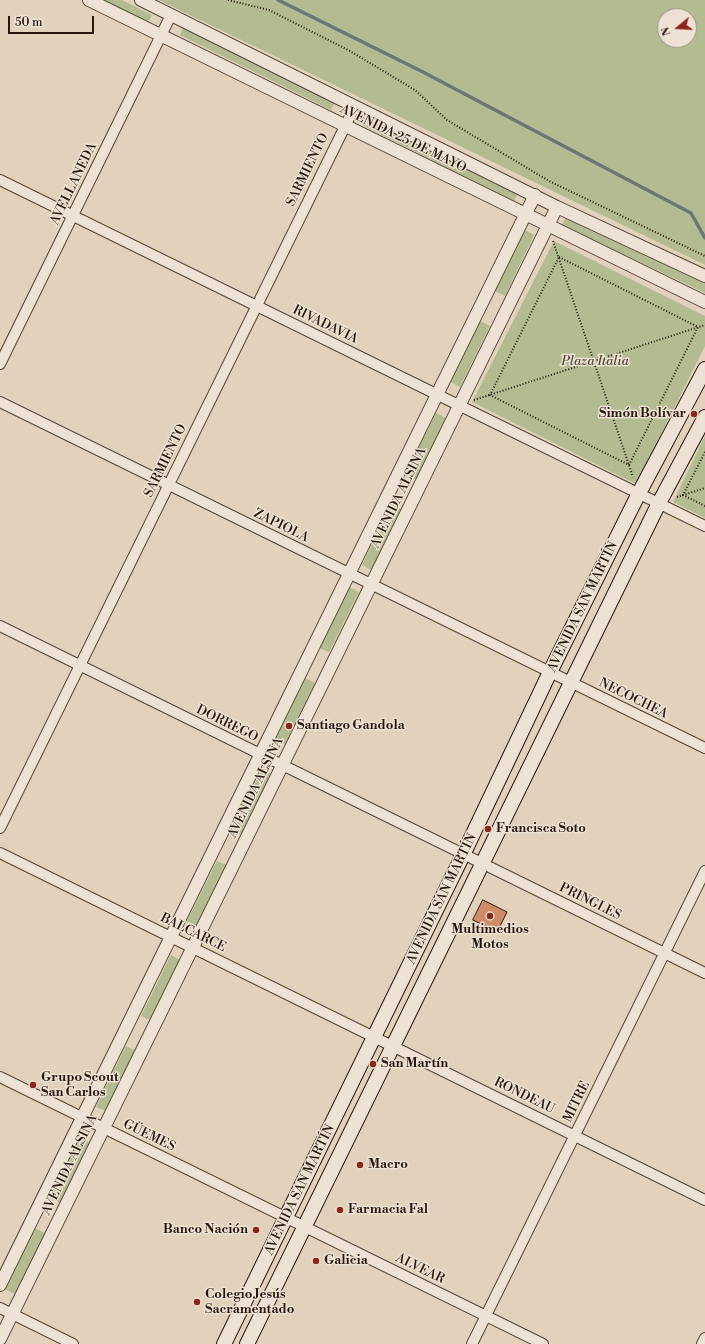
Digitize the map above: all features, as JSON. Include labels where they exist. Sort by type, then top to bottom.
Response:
[{"type":"main road","name":"AVENIDA SAN MARTÍN","points":[[224,1344],[287,1218],[550,672],[639,493],[705,369]]},
{"type":"main road","name":"AVENIDA SAN MARTÍN","points":[[247,1344],[659,503],[705,417]]},
{"type":"street","name":"AVENIDA 25 DE MAYO","points":[[89,0],[705,302]]},
{"type":"street","name":"AVENIDA 25 DE MAYO","points":[[141,0],[535,195],[705,276]]},
{"type":"street","name":"AVELLANEDA","points":[[0,364],[171,15]]},
{"type":"street","name":"SARMIENTO","points":[[0,828],[354,106]]},
{"type":"street","name":"RIVADAVIA","points":[[0,180],[705,526]]},
{"type":"street","name":"AVENIDA ALSINA","points":[[0,1285],[535,195]]},
{"type":"street","name":"AVENIDA ALSINA","points":[[0,1339],[558,206]]},
{"type":"street","name":"ZAPIOLA","points":[[0,402],[550,672]]},
{"type":"street","name":"DORREGO","points":[[0,626],[463,854]]},
{"type":"street","name":"NECOCHEA","points":[[550,672],[705,748]]},
{"type":"street","name":"BALCARCE","points":[[0,853],[374,1037]]},
{"type":"street","name":"PRINGLES","points":[[463,854],[705,974]]},
{"type":"street","name":"MITRE","points":[[472,1344],[705,871]]},
{"type":"street","name":"RONDEAU","points":[[374,1037],[705,1200]]},
{"type":"street","name":"GÜEMES","points":[[0,1076],[287,1218]]},
{"type":"street","name":"ALVEAR","points":[[287,1218],[542,1344]]},
{"type":"street","points":[[0,1308],[73,1344]]},
{"type":"street","points":[[702,1344],[705,1338]]},
{"type":"path","points":[[228,0],[269,10],[350,51],[415,90],[447,120],[549,181],[705,256]]},
{"type":"path","points":[[548,225],[639,493]]},
{"type":"path","points":[[559,257],[698,327]]},
{"type":"path","points":[[490,395],[559,257]]},
{"type":"path","points":[[460,405],[705,325]]},
{"type":"path","points":[[630,465],[698,327]]},
{"type":"path","points":[[490,395],[630,465]]},
{"type":"path","points":[[684,495],[705,452]]},
{"type":"path","points":[[659,503],[705,488]]},
{"type":"path","points":[[684,495],[705,506]]},
{"type":"green space","points":[[102,0],[122,0],[152,15],[148,23]]},
{"type":"green space","points":[[159,0],[705,0],[705,265]]},
{"type":"green space","points":[[183,27],[335,102],[331,110],[180,35]]},
{"type":"green space","points":[[366,118],[518,193],[514,201],[362,125]]},
{"type":"green space","points":[[566,217],[705,283],[705,293],[562,225]]},
{"type":"green space","points":[[525,230],[534,235],[505,296],[495,291]]},
{"type":"green space","name":"Plaza Italia","points":[[554,241],[705,316],[705,346],[636,484],[472,402]]},
{"type":"green space","points":[[480,321],[490,326],[460,387],[450,382]]},
{"type":"green space","points":[[436,413],[446,418],[416,479],[406,474]]},
{"type":"green space","points":[[705,436],[705,518],[673,502]]},
{"type":"green space","points":[[391,504],[401,509],[371,570],[362,565]]},
{"type":"green space","points":[[349,587],[359,592],[329,652],[319,648]]},
{"type":"green space","points":[[305,678],[315,683],[285,744],[275,739]]},
{"type":"green space","points":[[262,769],[271,774],[242,835],[232,830]]},
{"type":"green space","points":[[217,861],[227,865],[197,926],[187,921]]},
{"type":"green space","points":[[171,955],[180,960],[150,1020],[141,1016]]},
{"type":"green space","points":[[126,1046],[136,1051],[106,1111],[96,1107]]},
{"type":"green space","points":[[80,1137],[89,1142],[60,1203],[50,1198]]},
{"type":"green space","points":[[35,1228],[45,1233],[15,1294],[5,1289]]},
{"type":"building","name":"Multimedios Motos","points":[[483,900],[507,912],[497,932],[473,920]]},
{"type":"waterway","points":[[278,0],[421,71],[691,213],[705,238]]},
{"type":"place","name":"Simón Bolívar","points":[[694,414]]},
{"type":"place","name":"Santiago Gandola","points":[[289,726]]},
{"type":"place","name":"Francisca Soto","points":[[488,829]]},
{"type":"place","name":"Multimedios Motos","points":[[490,916]]},
{"type":"place","name":"San Martín","points":[[373,1064]]},
{"type":"place","name":"Grupo Scout San Carlos","points":[[33,1085]]},
{"type":"place","name":"Macro","points":[[360,1165]]},
{"type":"place","name":"Farmacia Fal","points":[[340,1210]]},
{"type":"place","name":"Banco Nación","points":[[256,1230]]},
{"type":"place","name":"Galicia","points":[[316,1261]]},
{"type":"place","name":"Colegio Jesús Sacramentado","points":[[197,1302]]}]
